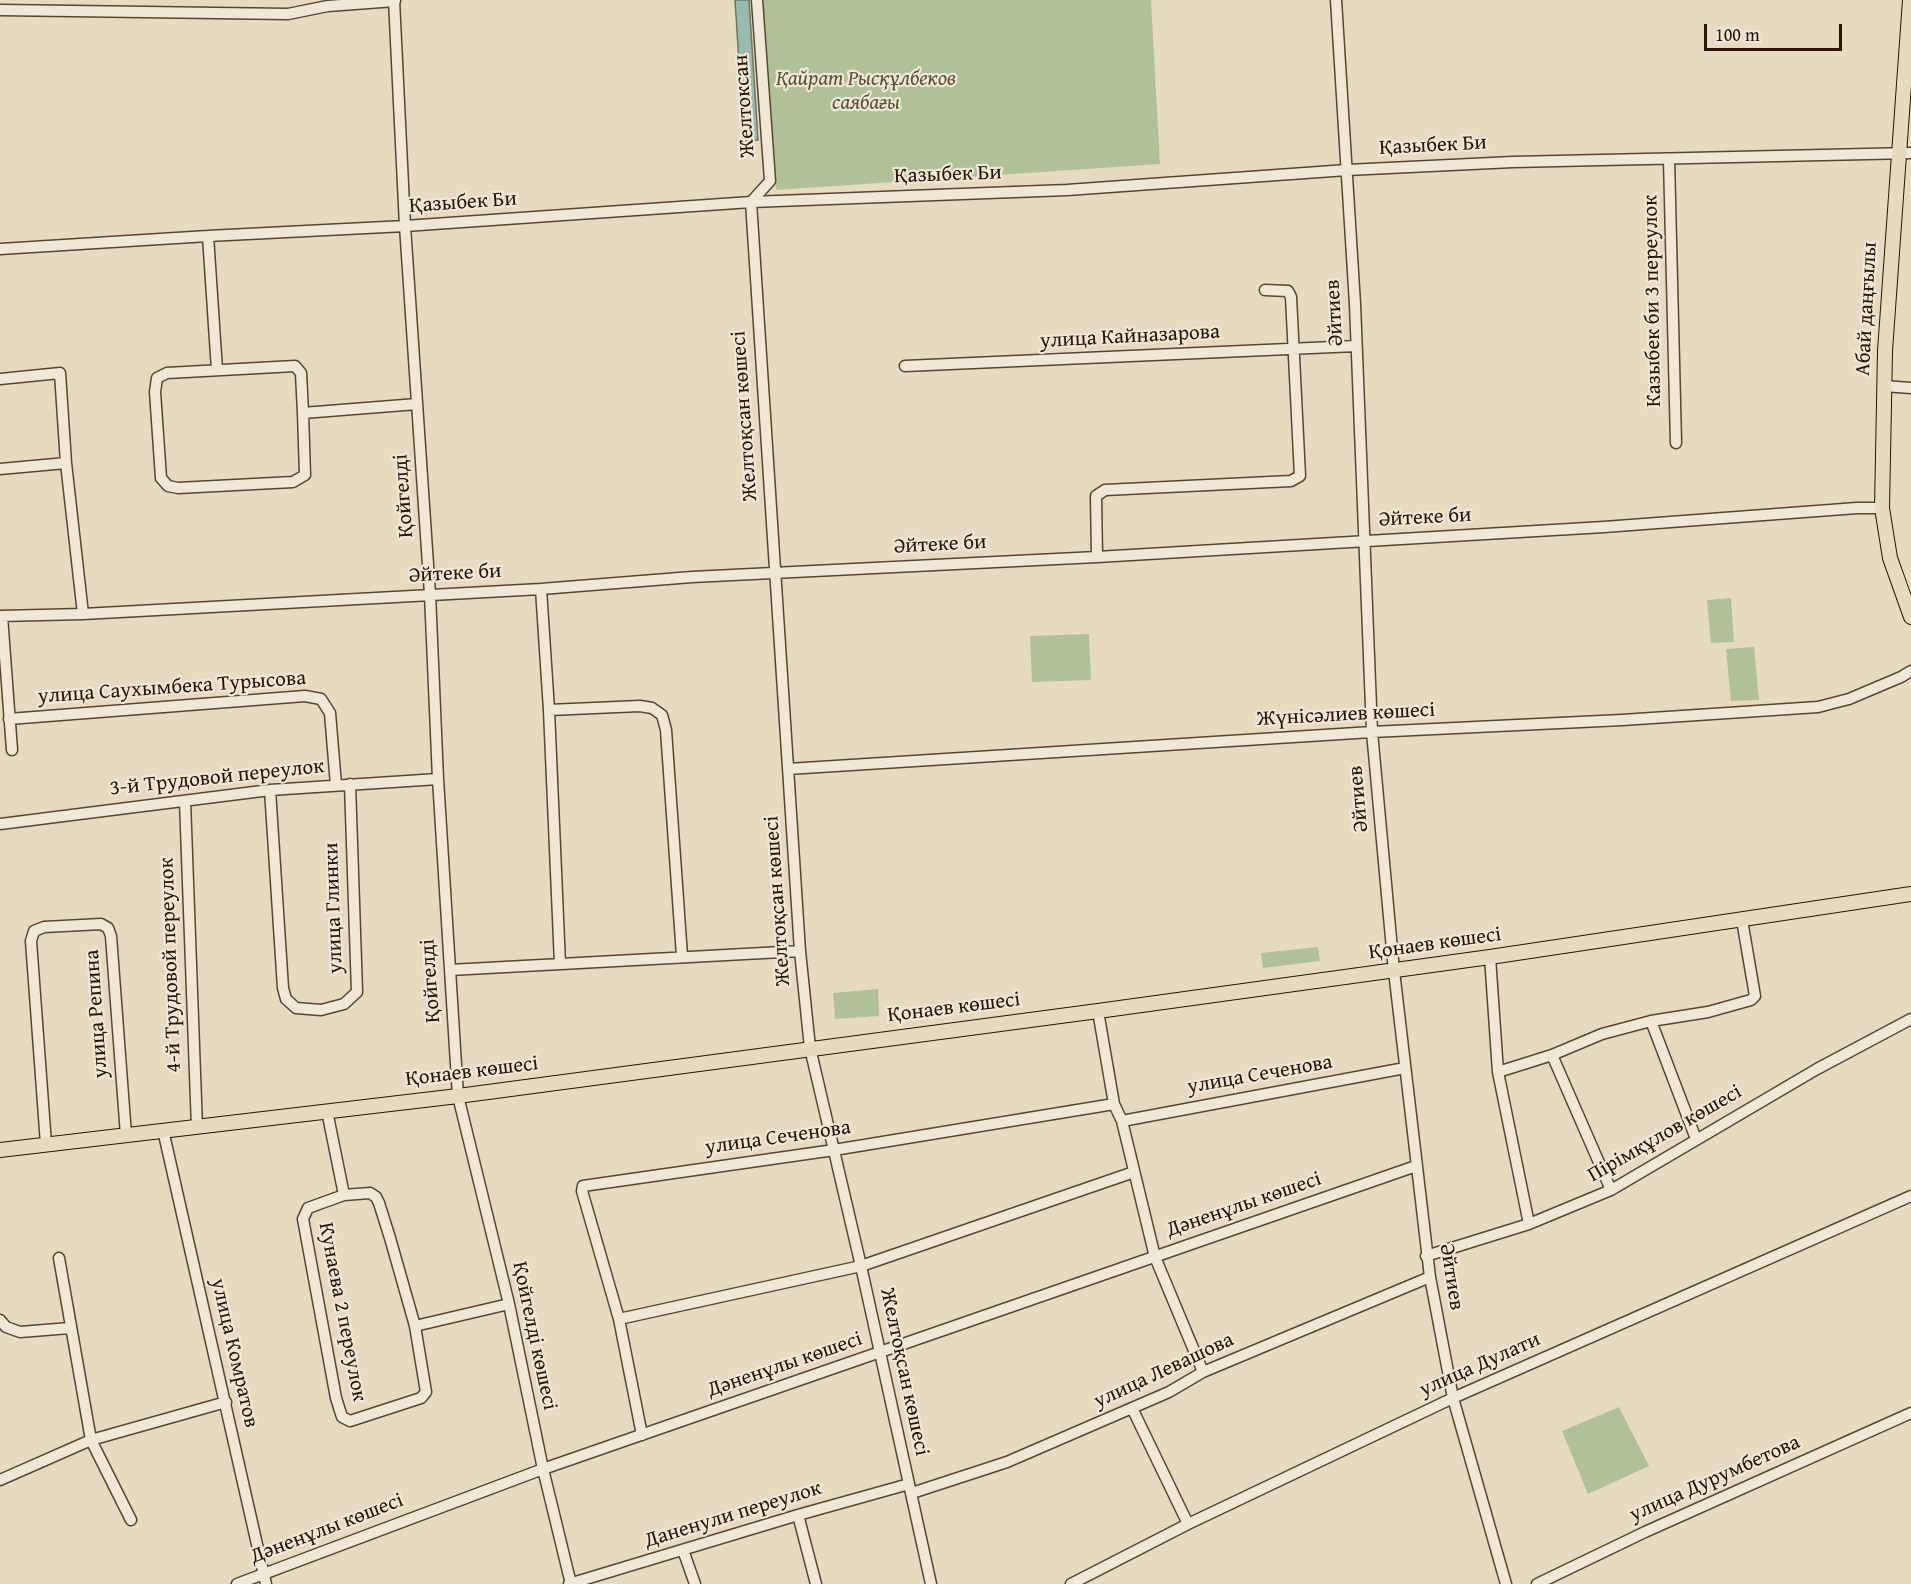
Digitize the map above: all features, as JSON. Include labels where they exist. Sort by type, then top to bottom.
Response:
[{"type":"main road","name":"Абай даңғылы","points":[[1910,0],[1905,153],[1884,386],[1882,508],[1890,558],[1911,617]]},
{"type":"main road","name":"Қонаев көшесі","points":[[0,1150],[458,1096],[1098,1011],[1394,971],[1911,894]]},
{"type":"street","name":"Желтоксан","points":[[751,202],[770,181],[757,0]]},
{"type":"street","name":"Әйтиев","points":[[1336,0],[1356,346],[1372,732],[1394,971],[1426,1257],[1453,1398],[1506,1584]]},
{"type":"street","points":[[0,10],[288,14],[328,6],[394,1]]},
{"type":"street","name":"Қойгелді","points":[[394,1],[405,226],[430,594],[438,779],[458,1096]]},
{"type":"street","name":"Қазыбек Би","points":[[0,249],[405,226],[751,202],[1067,190],[1347,170],[1513,162],[1905,153]]},
{"type":"street","name":"Казыбек би 3 переулок","points":[[1669,159],[1676,443]]},
{"type":"street","name":"Желтоқсан көшесі","points":[[751,202],[800,951],[810,1048],[881,1353],[931,1584]]},
{"type":"street","points":[[208,236],[217,370]]},
{"type":"street","points":[[1097,557],[1096,496],[1105,490],[1291,481],[1300,476],[1291,297],[1288,291],[1265,290]]},
{"type":"street","name":"улица Кайназарова","points":[[905,366],[1356,346]]},
{"type":"street","points":[[295,366],[301,373],[303,413],[305,475],[293,482],[178,488],[168,486],[161,478],[155,392],[157,378],[167,373],[295,366]]},
{"type":"street","points":[[0,379],[60,373],[66,463],[83,614]]},
{"type":"street","points":[[1884,386],[1911,388]]},
{"type":"street","points":[[303,413],[417,404]]},
{"type":"street","points":[[0,469],[66,463]]},
{"type":"street","name":"Әйтеке би","points":[[1,616],[83,614],[541,589],[774,572],[1097,557],[1882,508]]},
{"type":"street","points":[[541,589],[549,710],[560,964]]},
{"type":"street","points":[[1,616],[12,750]]},
{"type":"street","name":"Жүнісәлиев көшесі","points":[[788,769],[1372,732],[1622,720],[1818,707],[1849,699],[1911,671]]},
{"type":"street","name":"улица Саухымбека Турысова","points":[[9,719],[313,697],[321,699],[330,713],[336,784]]},
{"type":"street","points":[[549,710],[640,706],[652,708],[662,715],[666,730],[682,956]]},
{"type":"street","name":"3-й Трудовой переулок","points":[[0,824],[270,790],[438,779]]},
{"type":"street","name":"улица Глинки","points":[[270,790],[286,999],[296,1008],[321,1010],[344,1004],[357,992],[350,784]]},
{"type":"street","name":"4-й Трудовой переулок","points":[[185,801],[197,1128]]},
{"type":"street","points":[[1498,1072],[1552,1055],[1580,1042],[1651,1022],[1708,1012],[1747,1002],[1755,996],[1742,920]]},
{"type":"street","name":"улица Репина","points":[[46,1144],[32,941],[34,931],[44,927],[101,924],[108,928],[111,936],[126,1134]]},
{"type":"street","points":[[450,970],[800,951]]},
{"type":"street","points":[[1490,957],[1498,1072],[1529,1224]]},
{"type":"street","points":[[1098,1011],[1114,1104],[1122,1120],[1155,1257],[1203,1372]]},
{"type":"street","name":"Пірімқұлов көшесі","points":[[1426,1257],[1529,1224],[1611,1190],[1817,1069],[1911,1019]]},
{"type":"street","points":[[1651,1022],[1695,1139]]},
{"type":"street","points":[[1552,1055],[1611,1190]]},
{"type":"street","name":"улица Сеченова","points":[[1122,1120],[1405,1068]]},
{"type":"street","name":"Қойгелді көшесі","points":[[458,1096],[509,1304],[543,1469],[570,1584]]},
{"type":"street","name":"улица Сеченова","points":[[642,1435],[619,1319],[582,1191],[583,1186],[834,1150],[1114,1104]]},
{"type":"street","points":[[327,1111],[344,1195]]},
{"type":"street","name":"улица Комратов","points":[[163,1130],[265,1579]]},
{"type":"street","name":"Дәненұлы көшесі","points":[[237,1584],[265,1579],[543,1469],[1416,1166]]},
{"type":"street","points":[[619,1319],[861,1266],[1134,1172]]},
{"type":"street","name":"Кунаева 2 переулок","points":[[370,1193],[376,1197],[415,1326],[425,1395],[350,1421],[344,1420],[336,1398],[303,1219],[308,1208],[344,1195],[370,1193]]},
{"type":"street","name":"улица Дулати","points":[[1071,1584],[1188,1524],[1453,1398],[1911,1196]]},
{"type":"street","points":[[59,1258],[91,1440],[131,1520]]},
{"type":"street","name":"улица Левашова","points":[[910,1489],[1007,1462],[1169,1392],[1203,1372],[1430,1277]]},
{"type":"street","points":[[415,1326],[509,1304]]},
{"type":"street","points":[[0,1320],[6,1327],[20,1332],[70,1328]]},
{"type":"street","points":[[0,1480],[91,1440],[226,1402]]},
{"type":"street","points":[[1132,1408],[1188,1524]]},
{"type":"street","name":"улица Дурумбетова","points":[[1537,1584],[1645,1532],[1911,1413]]},
{"type":"street","name":"Даненули переулок","points":[[570,1584],[798,1515],[910,1489]]},
{"type":"street","points":[[798,1515],[816,1584]]},
{"type":"street","points":[[683,1550],[695,1584]]},
{"type":"green space","name":"Қайрат Рысқұлбеков саябағы","points":[[763,0],[1151,0],[1160,164],[776,190]]},
{"type":"green space","points":[[1731,598],[1734,642],[1711,643],[1707,600]]},
{"type":"green space","points":[[1089,634],[1091,680],[1032,682],[1030,636]]},
{"type":"green space","points":[[1754,647],[1759,700],[1731,701],[1726,649]]},
{"type":"green space","points":[[1318,947],[1320,961],[1263,968],[1261,953]]},
{"type":"green space","points":[[878,989],[879,1016],[835,1019],[833,993]]},
{"type":"green space","points":[[1619,1407],[1649,1466],[1588,1494],[1562,1431]]},
{"type":"water","points":[[735,0],[749,0],[758,140],[744,141]]}]
